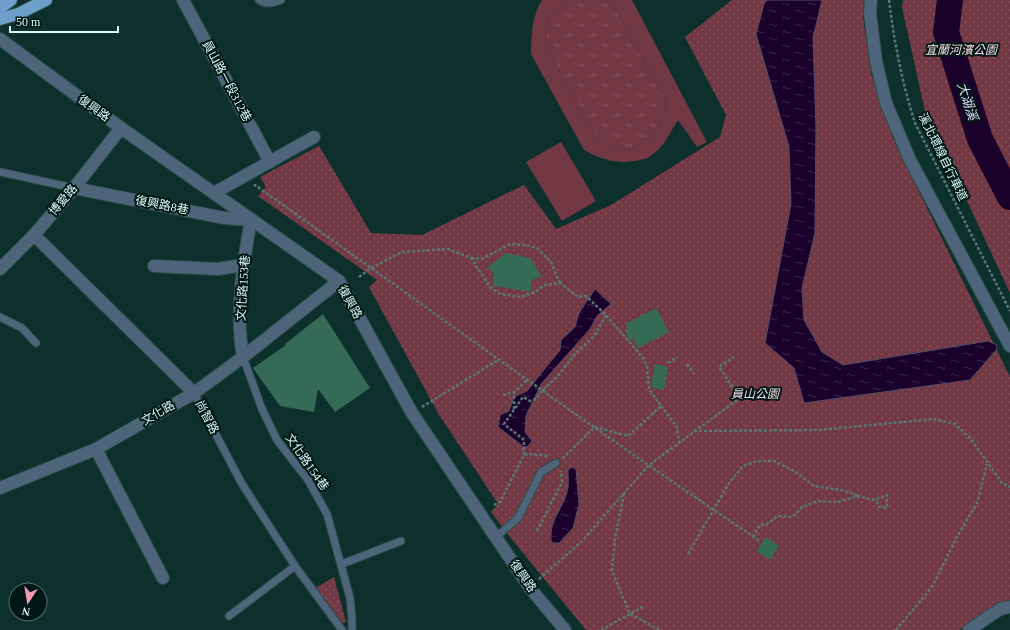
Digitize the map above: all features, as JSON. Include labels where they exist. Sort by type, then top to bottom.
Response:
[{"type":"main road","points":[[0,8],[11,0]]},
{"type":"main road","points":[[0,19],[18,14],[46,0]]},
{"type":"street","name":"員山路一段312巷","points":[[183,0],[270,162]]},
{"type":"street","points":[[871,0],[870,13],[876,61],[886,103],[910,160],[1010,346]]},
{"type":"street","name":"復興路","points":[[0,39],[121,128],[339,282],[412,413],[530,588],[565,630]]},
{"type":"street","name":"博愛路","points":[[0,269],[34,235],[74,188],[121,128]]},
{"type":"street","points":[[214,193],[314,137]]},
{"type":"street","name":"復興路8巷","points":[[74,188],[224,218],[251,220]]},
{"type":"street","name":"文化路153巷","points":[[243,357],[239,338],[243,265],[251,220]]},
{"type":"street","name":"尚智路","points":[[34,235],[194,393]]},
{"type":"street","points":[[154,266],[218,269],[243,265]]},
{"type":"street","name":"文化路","points":[[0,488],[96,449],[194,393],[339,282]]},
{"type":"street","points":[[96,449],[163,578]]},
{"type":"street","points":[[969,630],[1000,609],[1010,607]]},
{"type":"lane","points":[[259,0],[264,3],[271,3],[281,0]]},
{"type":"lane","points":[[0,172],[74,188]]},
{"type":"lane","points":[[0,317],[22,328],[36,343]]},
{"type":"lane","name":"文化路154巷","points":[[243,357],[262,409],[277,440],[308,480],[328,514],[350,598],[352,630]]},
{"type":"lane","name":"尚智路","points":[[194,393],[242,484],[295,566],[342,630]]},
{"type":"lane","points":[[496,537],[518,518],[541,472],[556,463]]},
{"type":"lane","points":[[342,564],[401,542]]},
{"type":"lane","points":[[229,616],[295,566]]},
{"type":"path","name":"溪北環線自行車道","points":[[889,0],[894,37],[906,94],[915,123],[1010,311]]},
{"type":"path","points":[[232,183],[244,191],[255,185],[498,360],[760,542]]},
{"type":"path","points":[[359,277],[371,268],[402,252],[448,249],[471,258],[482,259],[510,244],[526,244],[537,248],[551,262],[560,283],[578,297],[586,296],[606,315],[643,358],[647,366],[649,389],[677,427],[679,442]]},
{"type":"path","points":[[471,258],[490,287],[500,294],[520,297],[534,292],[545,285],[560,283]]},
{"type":"path","points":[[524,455],[524,440],[504,424],[523,397],[530,401],[536,399],[558,376],[574,355],[594,336],[606,315]]},
{"type":"path","points":[[668,362],[677,357]]},
{"type":"path","points":[[530,588],[581,542],[649,465],[740,398],[719,367],[734,357]]},
{"type":"path","points":[[412,413],[498,360]]},
{"type":"path","points":[[688,364],[694,373]]},
{"type":"path","points":[[503,395],[514,392],[528,381]]},
{"type":"path","points":[[514,392],[514,409]]},
{"type":"path","points":[[595,427],[628,436],[661,406]]},
{"type":"path","points":[[694,432],[819,430],[934,418],[955,424],[971,439],[1002,483],[1010,487]]},
{"type":"path","points":[[556,463],[595,427]]},
{"type":"path","points":[[688,554],[730,483],[743,466],[757,461],[774,461],[794,471],[814,486],[846,491],[865,497],[869,500],[887,495],[887,508],[879,507],[876,499]]},
{"type":"path","points":[[896,630],[932,587],[976,503],[988,464]]},
{"type":"path","points":[[624,494],[615,539],[612,571],[630,614],[660,630]]},
{"type":"path","points":[[754,537],[760,525],[767,524],[778,516],[792,517],[801,508],[817,501],[838,502],[858,496]]},
{"type":"path","points":[[601,630],[644,606]]},
{"type":"green space","points":[[542,0],[566,0],[554,10],[548,21],[546,27],[547,49],[599,142],[620,148],[634,148],[656,131],[667,101],[613,5],[605,0],[632,0],[707,142],[697,147],[678,120],[664,143],[648,158],[624,162],[611,161],[584,150],[531,54],[534,19]]},
{"type":"green space","points":[[566,0],[605,0],[613,5],[667,101],[656,131],[633,149],[620,148],[599,142],[547,49],[546,27],[548,21],[554,10]]},
{"type":"green space","name":"員山公園","points":[[732,0],[864,0],[863,17],[871,73],[894,141],[1010,377],[1010,601],[959,630],[586,630],[491,512],[498,504],[438,413],[369,287],[377,280],[258,196],[266,187],[260,177],[319,146],[371,233],[422,235],[524,185],[556,229],[611,205],[720,137],[726,115],[685,37]]},
{"type":"green space","name":"宜蘭河濱公園","points":[[903,0],[1010,0],[1010,293],[925,111],[902,7]]},
{"type":"green space","points":[[561,142],[596,201],[562,221],[526,162]]},
{"type":"green space","points":[[334,577],[346,622],[343,623],[314,589]]},
{"type":"water","points":[[767,0],[822,0],[813,38],[816,127],[815,233],[802,288],[804,320],[822,352],[843,365],[988,341],[997,345],[997,349],[970,380],[804,403],[794,368],[765,343],[791,204],[789,147],[756,34],[764,4]]},
{"type":"water","points":[[595,289],[611,304],[597,316],[590,329],[541,384],[526,416],[525,432],[532,441],[528,446],[524,447],[498,427],[500,415],[509,411],[514,397],[527,391],[560,350],[561,340],[575,327],[579,313]]},
{"type":"water","points":[[572,467],[576,469],[579,504],[573,528],[559,543],[554,543],[551,542],[552,527],[565,499],[568,487],[568,470]]},
{"type":"building","points":[[506,253],[530,258],[542,276],[532,280],[531,292],[493,286],[494,273],[487,268]]},
{"type":"building","points":[[656,308],[669,332],[638,348],[633,339],[630,341],[625,331],[628,329],[625,324]]},
{"type":"building","points":[[323,314],[370,388],[335,412],[318,389],[314,412],[280,406],[253,368],[286,345],[285,344]]},
{"type":"building","points":[[655,364],[668,367],[664,390],[651,387]]},
{"type":"building","points":[[766,537],[779,546],[770,560],[756,551]]},
{"type":"waterway","name":"大湖溪","points":[[950,0],[946,32],[980,139],[1010,197]]}]
